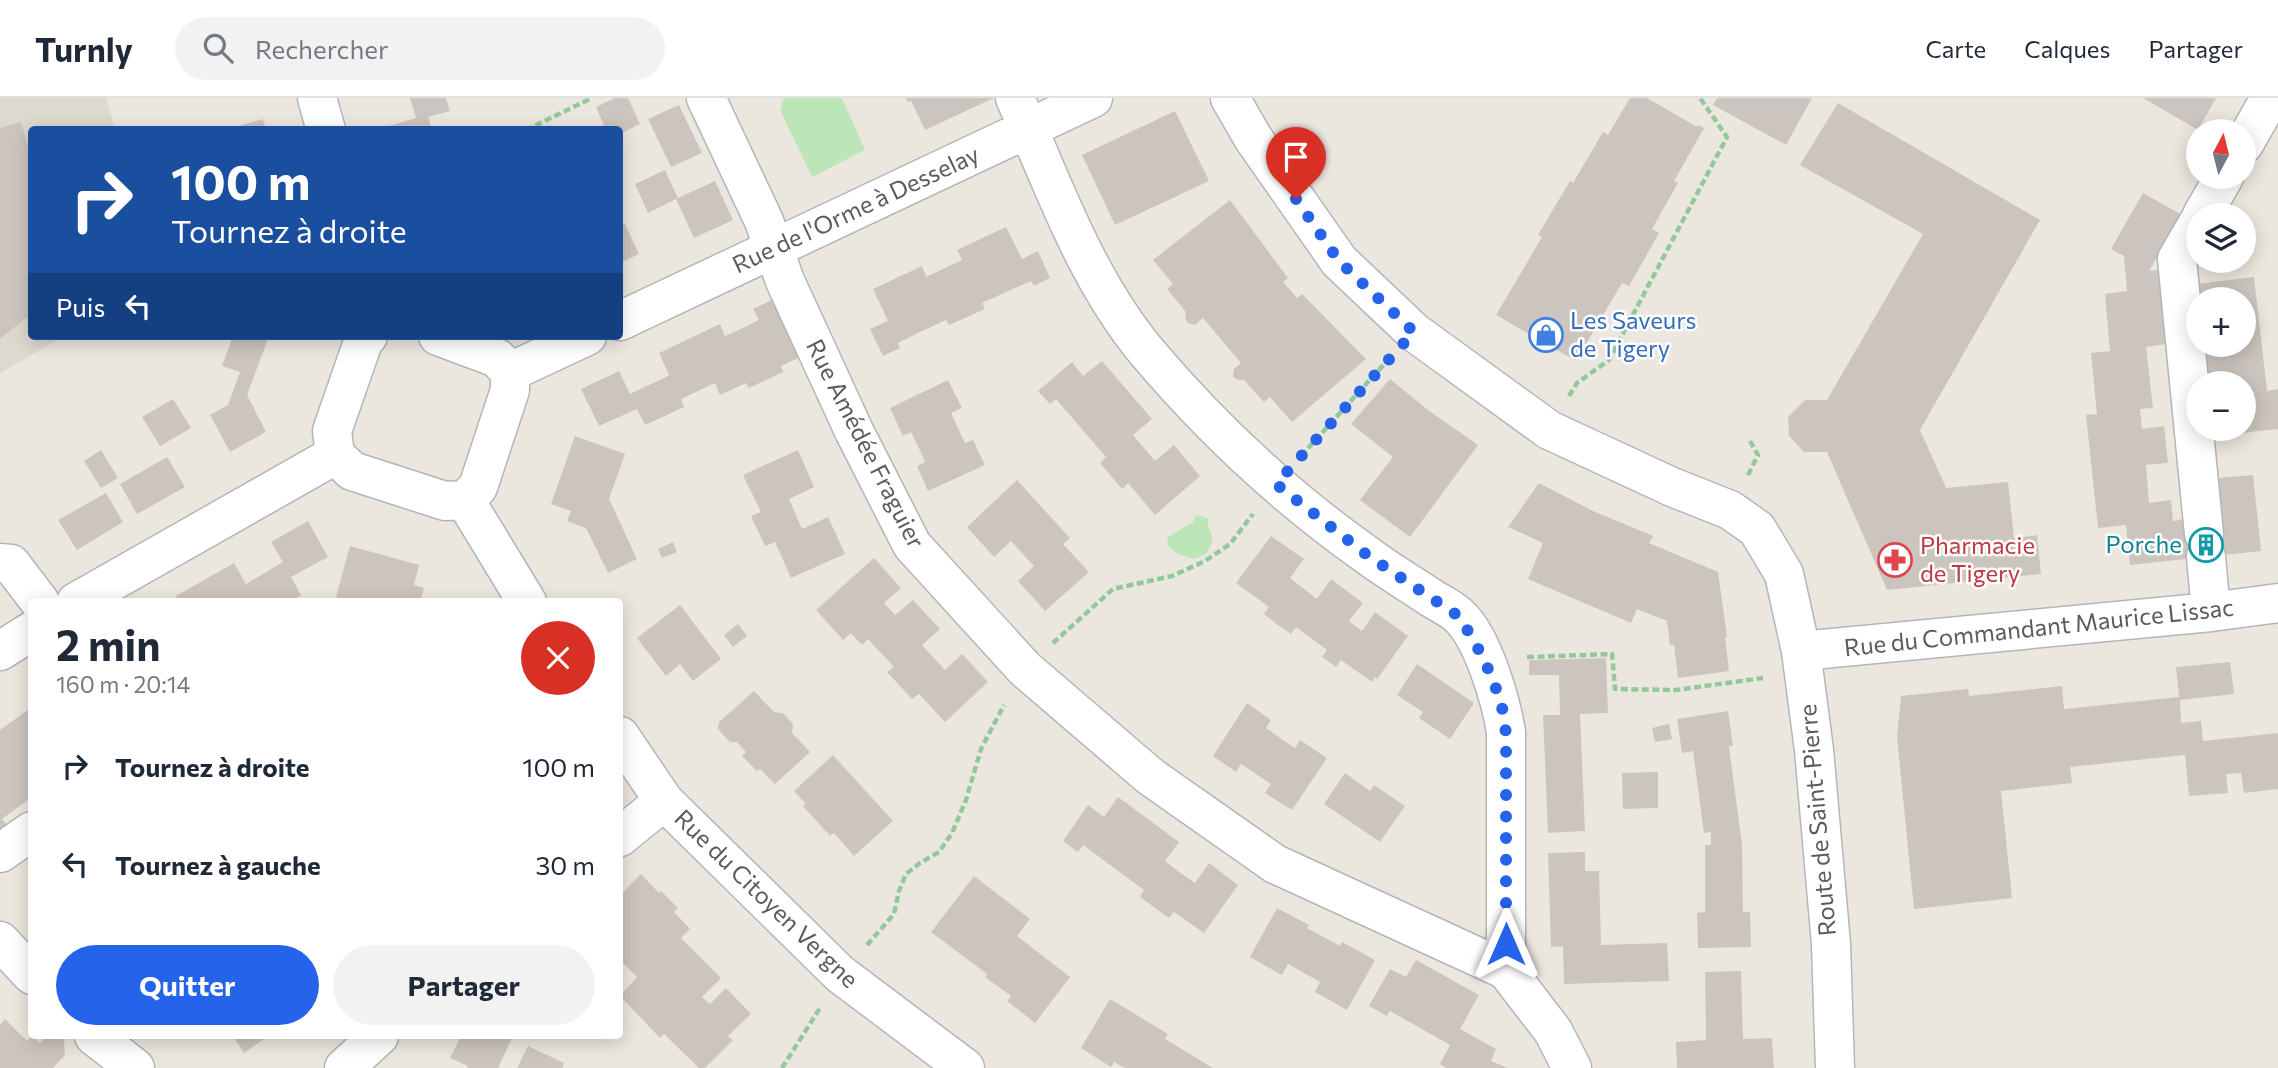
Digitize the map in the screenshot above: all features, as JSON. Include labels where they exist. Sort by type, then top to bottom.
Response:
[{"type":"street","points":[[317,98],[325,126]]},
{"type":"street","name":"Rue Amédée Fraguier","points":[[706,98],[764,221],[785,281],[854,431],[912,545],[1025,669],[1151,777],[1275,864],[1506,970],[1553,1031],[1572,1068]]},
{"type":"street","name":"Rue de l'Orme à Desselay","points":[[623,320],[775,249],[1022,113],[1093,98]]},
{"type":"street","name":"Route de Saint-Pierre","points":[[1230,98],[1253,138],[1339,261],[1414,332],[1549,430],[1672,487],[1730,510],[1757,529],[1784,574],[1801,651],[1814,750],[1829,930],[1835,1068]]},
{"type":"street","points":[[2256,123],[2270,98]]},
{"type":"street","points":[[1022,113],[1078,241],[1107,296],[1145,349],[1199,410],[1276,484],[1367,555],[1460,617],[1484,659],[1501,701],[1506,733],[1506,970]]},
{"type":"street","points":[[2186,244],[2177,259],[2211,612]]},
{"type":"street","points":[[364,340],[332,431],[335,455],[352,471],[445,500],[465,500],[478,487],[510,390],[510,372],[497,358],[449,340]]},
{"type":"street","points":[[510,372],[578,340]]},
{"type":"street","points":[[83,598],[335,455]]},
{"type":"street","points":[[465,500],[525,598]]},
{"type":"street","points":[[0,563],[11,564],[37,598]]},
{"type":"street","name":"Rue du Commandant Maurice Lissac","points":[[1801,651],[2211,612],[2278,603]]},
{"type":"street","points":[[0,651],[28,634]]},
{"type":"street","name":"Rue du Citoyen Vergne","points":[[623,740],[664,801],[840,974],[965,1068]]},
{"type":"street","points":[[623,835],[664,801]]},
{"type":"street","points":[[0,853],[28,834]]},
{"type":"street","points":[[0,941],[28,971]]},
{"type":"street","points":[[98,1039],[135,1068]]},
{"type":"path","points":[[534,126],[592,98]]},
{"type":"path","points":[[1549,430],[1577,383],[1608,360],[1727,137],[1700,98]]},
{"type":"path","points":[[782,1068],[840,974],[894,914],[906,874],[939,852],[952,833],[966,800],[981,749],[1025,669],[1113,589],[1172,576],[1205,561],[1230,544],[1276,484],[1414,332]]},
{"type":"path","points":[[1484,659],[1612,654],[1615,689],[1676,690],[1763,678]]},
{"type":"shaded area","points":[[0,98],[106,98],[114,126],[28,126],[28,340],[57,340],[0,373]]},
{"type":"green space","points":[[784,98],[842,98],[865,150],[812,177],[780,110]]},
{"type":"green space","points":[[1196,515],[1208,518],[1213,539],[1207,553],[1195,559],[1178,554],[1167,545],[1168,537],[1193,522]]},
{"type":"building","points":[[410,98],[446,98],[450,111],[428,117],[431,126],[389,126],[416,118]]},
{"type":"building","points":[[615,98],[628,98],[640,124],[623,132],[623,126],[604,126],[596,107]]},
{"type":"building","points":[[906,98],[994,98],[925,130],[911,101],[908,102]]},
{"type":"building","points":[[1630,98],[1647,98],[1697,127],[1698,125],[1704,128],[1674,181],[1678,183],[1652,229],[1659,233],[1629,286],[1622,283],[1576,361],[1496,315],[1542,237],[1538,235],[1570,181],[1573,183],[1603,132],[1608,135]]},
{"type":"building","points":[[1717,98],[1812,98],[1786,145],[1713,105]]},
{"type":"building","points":[[2143,98],[2216,98],[2204,119],[2186,119],[2186,123]]},
{"type":"building","points":[[1838,103],[2040,220],[1920,430],[1946,488],[2008,482],[2014,538],[2037,535],[2041,574],[1887,590],[1827,452],[1804,452],[1789,436],[1788,417],[1805,400],[1827,400],[1923,234],[1800,165]]},
{"type":"building","points":[[679,105],[702,153],[671,167],[648,119]]},
{"type":"building","points":[[1175,111],[1209,181],[1115,225],[1082,155]]},
{"type":"building","points":[[263,119],[265,126],[239,126]]},
{"type":"building","points":[[21,122],[28,147],[28,316],[0,339],[0,128]]},
{"type":"building","points":[[665,170],[678,198],[715,181],[733,220],[694,238],[676,199],[648,213],[635,184]]},
{"type":"building","points":[[2143,193],[2182,215],[2149,271],[2159,270],[2166,344],[2146,347],[2153,408],[2140,409],[2142,429],[2164,426],[2168,463],[2146,465],[2149,503],[2171,500],[2173,521],[2185,519],[2217,478],[2253,475],[2261,551],[2130,565],[2126,525],[2098,528],[2086,415],[2097,414],[2091,353],[2110,351],[2105,294],[2127,291],[2124,256],[2111,249]]},
{"type":"building","points":[[1230,200],[1288,278],[1283,282],[1297,298],[1302,294],[1366,359],[1292,422],[1270,397],[1264,402],[1244,380],[1233,377],[1234,369],[1241,363],[1203,318],[1195,325],[1188,323],[1186,312],[1167,289],[1173,284],[1153,260]]},
{"type":"building","points":[[625,224],[639,254],[623,262]]},
{"type":"building","points":[[1006,227],[1022,259],[1038,251],[1050,278],[1034,286],[1031,281],[982,303],[985,309],[949,325],[946,320],[922,331],[898,343],[900,348],[883,356],[870,329],[888,321],[873,289],[922,266],[926,277],[962,260],[957,250]]},
{"type":"building","points":[[2254,277],[2255,287],[2196,287],[2196,284]]},
{"type":"building","points":[[2256,295],[2267,391],[2278,389],[2278,429],[2256,431],[2256,371],[2206,371],[2205,357],[2256,357]]},
{"type":"building","points":[[780,296],[807,354],[781,366],[783,372],[749,388],[746,383],[720,395],[715,383],[681,399],[684,407],[645,425],[637,409],[599,426],[581,389],[619,371],[630,394],[669,375],[659,353],[720,324],[725,336],[741,329],[759,320],[753,309]]},
{"type":"building","points":[[232,340],[268,340],[247,395],[266,432],[230,452],[210,415],[228,405],[240,372],[222,366]]},
{"type":"building","points":[[1102,361],[1152,419],[1133,435],[1155,461],[1174,445],[1200,476],[1155,515],[1128,483],[1122,489],[1100,463],[1106,457],[1056,399],[1050,404],[1038,391],[1072,362],[1083,376]]},
{"type":"building","points":[[1390,379],[1478,445],[1410,537],[1360,500],[1393,457],[1351,424]]},
{"type":"building","points":[[948,380],[962,408],[951,413],[965,443],[973,440],[985,465],[928,491],[917,466],[925,462],[918,446],[911,432],[903,436],[890,408]]},
{"type":"building","points":[[173,399],[191,428],[160,446],[142,417]]},
{"type":"building","points":[[575,436],[625,454],[609,499],[637,559],[608,573],[586,528],[567,521],[571,511],[551,504]]},
{"type":"building","points":[[101,450],[118,478],[101,488],[84,461]]},
{"type":"building","points":[[798,450],[814,487],[789,499],[802,529],[828,517],[845,554],[791,578],[775,542],[765,546],[751,516],[761,512],[743,475]]},
{"type":"building","points":[[167,457],[185,487],[137,514],[120,484]]},
{"type":"building","points":[[1017,480],[1070,538],[1063,544],[1089,572],[1045,611],[1018,581],[1034,566],[1011,541],[994,557],[967,527]]},
{"type":"building","points":[[1539,483],[1593,511],[1653,536],[1649,543],[1718,572],[1729,671],[1678,678],[1674,645],[1670,645],[1667,621],[1637,609],[1631,623],[1528,579],[1543,543],[1508,527]]},
{"type":"building","points":[[106,493],[123,522],[77,550],[58,520]]},
{"type":"building","points":[[308,521],[328,557],[291,577],[301,595],[296,598],[177,598],[176,596],[234,563],[246,584],[283,562],[271,542]]},
{"type":"building","points":[[1271,536],[1304,559],[1290,578],[1317,599],[1331,579],[1363,603],[1349,621],[1362,631],[1375,612],[1408,636],[1377,679],[1375,677],[1372,682],[1341,660],[1336,667],[1322,657],[1327,650],[1296,627],[1291,634],[1278,625],[1264,614],[1269,607],[1236,583]]},
{"type":"building","points":[[673,542],[677,552],[662,558],[658,549]]},
{"type":"building","points":[[350,546],[419,565],[414,585],[424,588],[421,598],[336,597]]},
{"type":"building","points":[[874,558],[901,588],[884,603],[895,615],[913,600],[940,629],[922,645],[932,656],[945,670],[962,654],[988,682],[945,722],[919,694],[912,699],[887,672],[894,667],[868,639],[862,645],[851,633],[843,640],[816,610]]},
{"type":"building","points":[[680,605],[721,659],[693,681],[680,664],[666,676],[637,638]]},
{"type":"building","points":[[738,624],[747,636],[733,647],[724,635]]},
{"type":"building","points":[[1606,658],[1608,713],[1580,714],[1585,831],[1548,833],[1543,715],[1560,715],[1559,675],[1529,675],[1529,660]]},
{"type":"building","points":[[2230,662],[2234,694],[2180,700],[2181,723],[2201,721],[2203,741],[2278,733],[2278,789],[2244,793],[2241,773],[2226,774],[2228,793],[2189,796],[2185,755],[2070,767],[2072,783],[2001,791],[2012,898],[1914,909],[1897,737],[1901,696],[1968,689],[1969,696],[2062,686],[2064,709],[2179,697],[2176,667]]},
{"type":"building","points":[[1417,664],[1474,703],[1450,739],[1419,718],[1423,712],[1397,695]]},
{"type":"building","points":[[754,691],[774,712],[783,713],[793,724],[792,733],[810,752],[775,784],[742,756],[746,752],[737,742],[730,742],[718,729],[719,722]]},
{"type":"building","points":[[1247,703],[1271,720],[1266,728],[1280,738],[1295,748],[1300,740],[1327,758],[1292,810],[1265,793],[1271,784],[1241,764],[1236,772],[1213,756]]},
{"type":"building","points":[[28,710],[28,800],[2,819],[8,826],[0,832],[0,730]]},
{"type":"building","points":[[1728,711],[1733,746],[1729,746],[1742,845],[1743,912],[1750,912],[1751,947],[1698,948],[1697,913],[1705,912],[1705,845],[1711,845],[1711,832],[1704,833],[1693,751],[1682,753],[1677,719]]},
{"type":"building","points":[[1669,724],[1672,739],[1655,742],[1652,728]]},
{"type":"building","points":[[833,755],[893,821],[854,856],[834,833],[830,836],[803,806],[806,804],[794,791]]},
{"type":"building","points":[[1658,772],[1658,808],[1623,809],[1622,773]]},
{"type":"building","points":[[1345,773],[1370,791],[1374,785],[1405,806],[1380,842],[1324,804]]},
{"type":"building","points":[[1118,797],[1179,842],[1165,861],[1179,872],[1195,883],[1209,863],[1238,885],[1204,933],[1174,912],[1169,918],[1140,897],[1144,890],[1083,845],[1078,852],[1063,841],[1088,805],[1104,817]]},
{"type":"building","points":[[1585,852],[1585,871],[1599,871],[1601,945],[1667,943],[1669,981],[1564,984],[1563,946],[1551,947],[1548,853]]},
{"type":"building","points":[[641,874],[659,893],[661,891],[678,908],[674,912],[690,929],[681,938],[721,978],[702,997],[710,1004],[726,988],[751,1014],[728,1036],[733,1040],[705,1068],[699,1068],[664,1034],[660,1038],[623,999],[623,993],[637,977],[623,963],[623,892]]},
{"type":"building","points":[[974,876],[1030,919],[1017,936],[1070,977],[1035,1023],[1007,1001],[1011,996],[985,977],[987,974],[931,932]]},
{"type":"building","points":[[1277,908],[1340,946],[1342,942],[1375,960],[1347,1010],[1315,992],[1320,982],[1288,964],[1282,975],[1250,957]]},
{"type":"building","points":[[1416,960],[1479,995],[1460,1029],[1496,1049],[1491,1061],[1508,1068],[1446,1068],[1440,1064],[1450,1045],[1390,1011],[1387,1016],[1369,1006],[1390,969],[1406,977]]},
{"type":"building","points":[[1741,971],[1743,1039],[1772,1038],[1774,1068],[1677,1068],[1676,1042],[1706,1040],[1705,972]]},
{"type":"building","points":[[1110,999],[1168,1034],[1165,1039],[1213,1068],[1125,1068],[1114,1062],[1111,1067],[1081,1048]]},
{"type":"building","points":[[5,1019],[27,1041],[35,1039],[40,1043],[43,1039],[62,1039],[65,1055],[53,1068],[0,1068],[0,1025]]},
{"type":"building","points":[[235,1039],[264,1039],[244,1053]]},
{"type":"building","points":[[460,1039],[512,1039],[498,1068],[467,1068],[468,1066],[450,1058]]},
{"type":"building","points":[[528,1046],[564,1063],[562,1068],[517,1068]]},
{"type":"place","name":"Les Saveurs de Tigery","points":[[1546,335]]},
{"type":"place","name":"Porche","points":[[2206,545]]},
{"type":"place","name":"Pharmacie de Tigery","points":[[1895,560]]},
{"type":"route","points":[[1296,199],[1339,261],[1414,332],[1276,484],[1367,555],[1460,617],[1478,644],[1501,701],[1506,733],[1506,944]]}]
